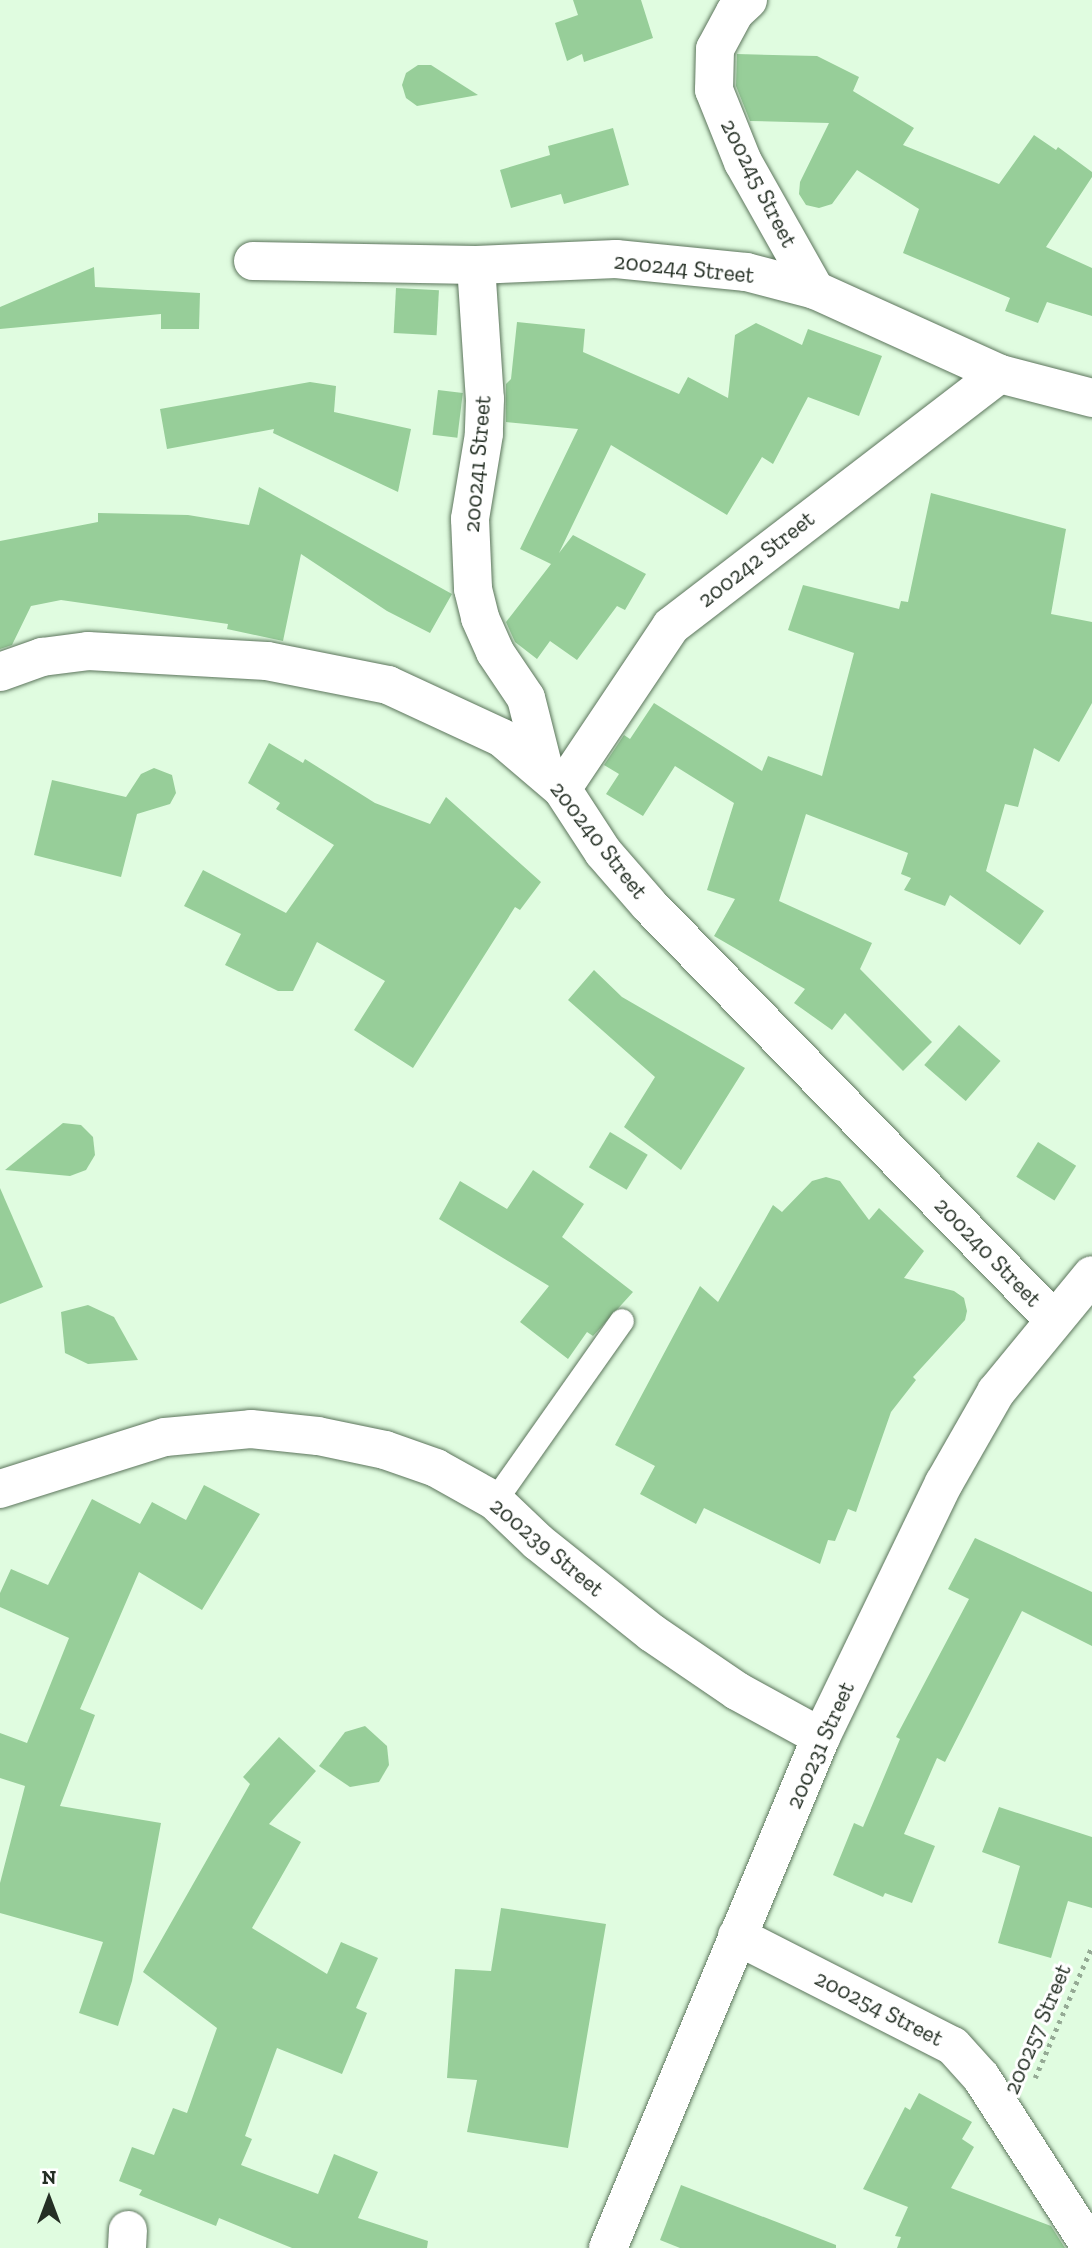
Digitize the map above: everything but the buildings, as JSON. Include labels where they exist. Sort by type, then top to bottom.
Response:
[{"type":"street","name":"200245 Street","points":[[748,0],[734,12],[715,49],[714,90],[743,162],[815,290]]},
{"type":"street","name":"200244 Street","points":[[253,261],[476,265],[616,259],[746,272],[815,290],[1000,374],[1092,398]]},
{"type":"street","name":"200241 Street","points":[[476,265],[485,399],[484,434],[470,519],[473,589],[480,618],[495,652],[526,698],[553,781]]},
{"type":"street","name":"200242 Street","points":[[553,781],[671,626],[1000,374]]},
{"type":"street","name":"200240 Street","points":[[0,672],[42,657],[88,651],[267,661],[336,672],[388,685],[456,713],[502,738],[553,781],[603,852],[649,905],[1054,1320]]},
{"type":"street","name":"200231 Street","points":[[608,2248],[821,1737],[944,1483],[996,1392],[1092,1275]]},
{"type":"street","name":"200239 Street","points":[[0,1489],[165,1437],[251,1429],[318,1436],[385,1450],[436,1468],[495,1501],[538,1542],[652,1633],[737,1691],[821,1737]]},
{"type":"street","name":"200254 Street","points":[[737,1936],[953,2046],[981,2077],[1091,2248]]},
{"type":"lane","points":[[495,1501],[622,1321]]},
{"type":"path","name":"200257 Street","points":[[1014,2127],[1092,1946]]}]
